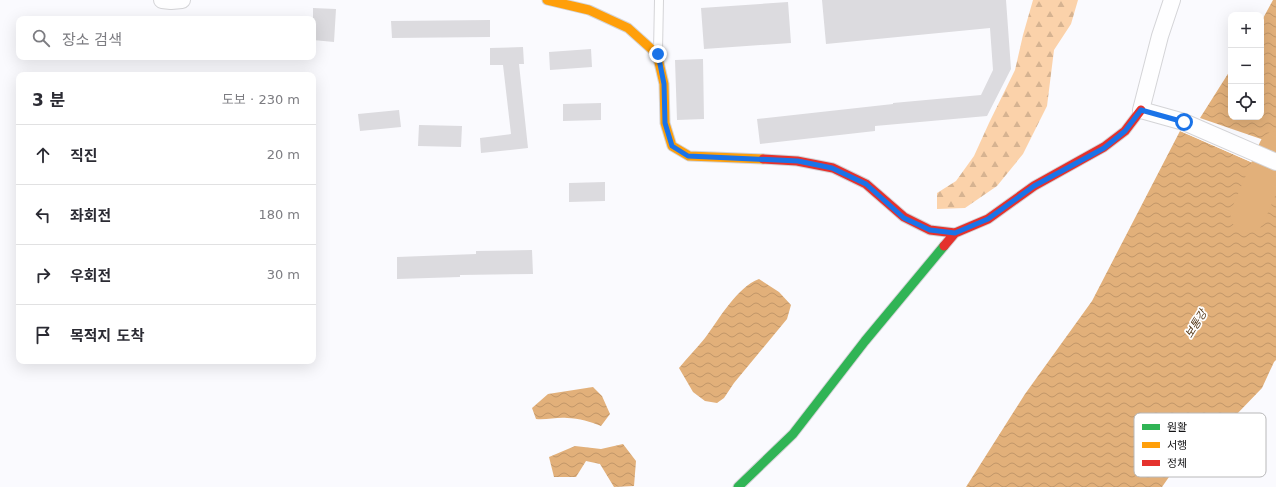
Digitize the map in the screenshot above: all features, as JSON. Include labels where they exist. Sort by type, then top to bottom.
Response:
[{"type":"street","points":[[162,0],[182,0]]},
{"type":"street","points":[[547,0],[589,10],[628,28],[658,54],[664,84],[665,123],[672,146],[688,156],[798,161],[832,168],[866,184],[904,218],[930,230],[955,233]]},
{"type":"street","points":[[738,487],[793,434],[865,341],[955,233],[988,219],[1034,186],[1104,148],[1125,131],[1141,110],[1160,36],[1172,0]]},
{"type":"street","points":[[1141,110],[1184,122],[1276,162]]},
{"type":"lane","points":[[658,54],[659,0]]},
{"type":"green space","points":[[1033,0],[1078,0],[1071,24],[1054,50],[1047,106],[1023,154],[997,186],[965,208],[937,209],[937,193],[956,181],[974,156],[1015,70]]},
{"type":"water","points":[[1273,0],[1276,0],[1276,144],[1200,118],[1228,74],[1228,120],[1264,120],[1264,16]]},
{"type":"water","points":[[1180,131],[1276,173],[1276,360],[1262,388],[1238,413],[1134,413],[1134,477],[1169,477],[1162,487],[966,487],[1025,394],[1092,301]]},
{"type":"water","points":[[759,279],[779,292],[791,305],[787,319],[734,383],[724,398],[717,403],[705,401],[693,392],[679,368],[705,338],[736,296],[751,283]]},
{"type":"water","points":[[593,387],[602,396],[610,414],[601,426],[585,420],[571,418],[536,419],[532,408],[548,394]]},
{"type":"water","points":[[623,444],[636,461],[634,486],[614,487],[600,464],[586,461],[576,477],[554,477],[549,457],[575,446],[601,449]]},
{"type":"pier","points":[[1179,129],[1276,171],[1276,173],[1178,130]]},
{"type":"building","points":[[822,0],[1006,0],[1011,69],[987,116],[875,126],[875,131],[760,144],[757,119],[893,103],[981,95],[993,70],[990,28],[826,44]]},
{"type":"building","points":[[788,2],[791,43],[704,49],[701,8]]},
{"type":"building","points":[[313,8],[336,9],[334,42],[316,40],[316,16],[313,16]]},
{"type":"building","points":[[490,20],[490,37],[392,38],[391,21]]},
{"type":"building","points":[[523,47],[524,64],[519,64],[528,148],[481,153],[480,138],[511,134],[503,65],[490,65],[490,48]]},
{"type":"building","points":[[591,49],[592,67],[550,70],[549,52]]},
{"type":"building","points":[[703,59],[704,119],[677,120],[675,60]]},
{"type":"building","points":[[601,103],[601,120],[563,121],[563,104]]},
{"type":"building","points":[[399,110],[401,127],[360,131],[358,114]]},
{"type":"building","points":[[419,125],[462,126],[461,147],[418,146]]},
{"type":"building","points":[[605,182],[605,201],[569,202],[569,183]]},
{"type":"building","points":[[532,250],[533,274],[460,275],[460,277],[397,279],[397,257],[476,254],[476,251]]},
{"type":"waterway","name":"보통강","points":[[1248,215],[1276,149]]},
{"type":"traffic: fast","points":[[738,487],[793,434],[865,341],[944,246]]},
{"type":"traffic: slow","points":[[547,0],[589,10],[628,28],[657,54],[664,84],[665,123],[672,146],[689,156],[763,159]]},
{"type":"traffic: jam","points":[[944,246],[955,233],[988,219],[1034,186],[1104,147],[1125,131],[1141,110]]},
{"type":"traffic: jam","points":[[763,159],[797,161],[833,168],[866,184],[904,217],[930,230],[955,233]]},
{"type":"route","points":[[658,54],[664,84],[665,123],[672,146],[688,156],[798,161],[832,168],[866,184],[904,218],[930,230],[955,233],[988,219],[1034,186],[1104,148],[1125,131],[1141,110],[1184,122]]}]
